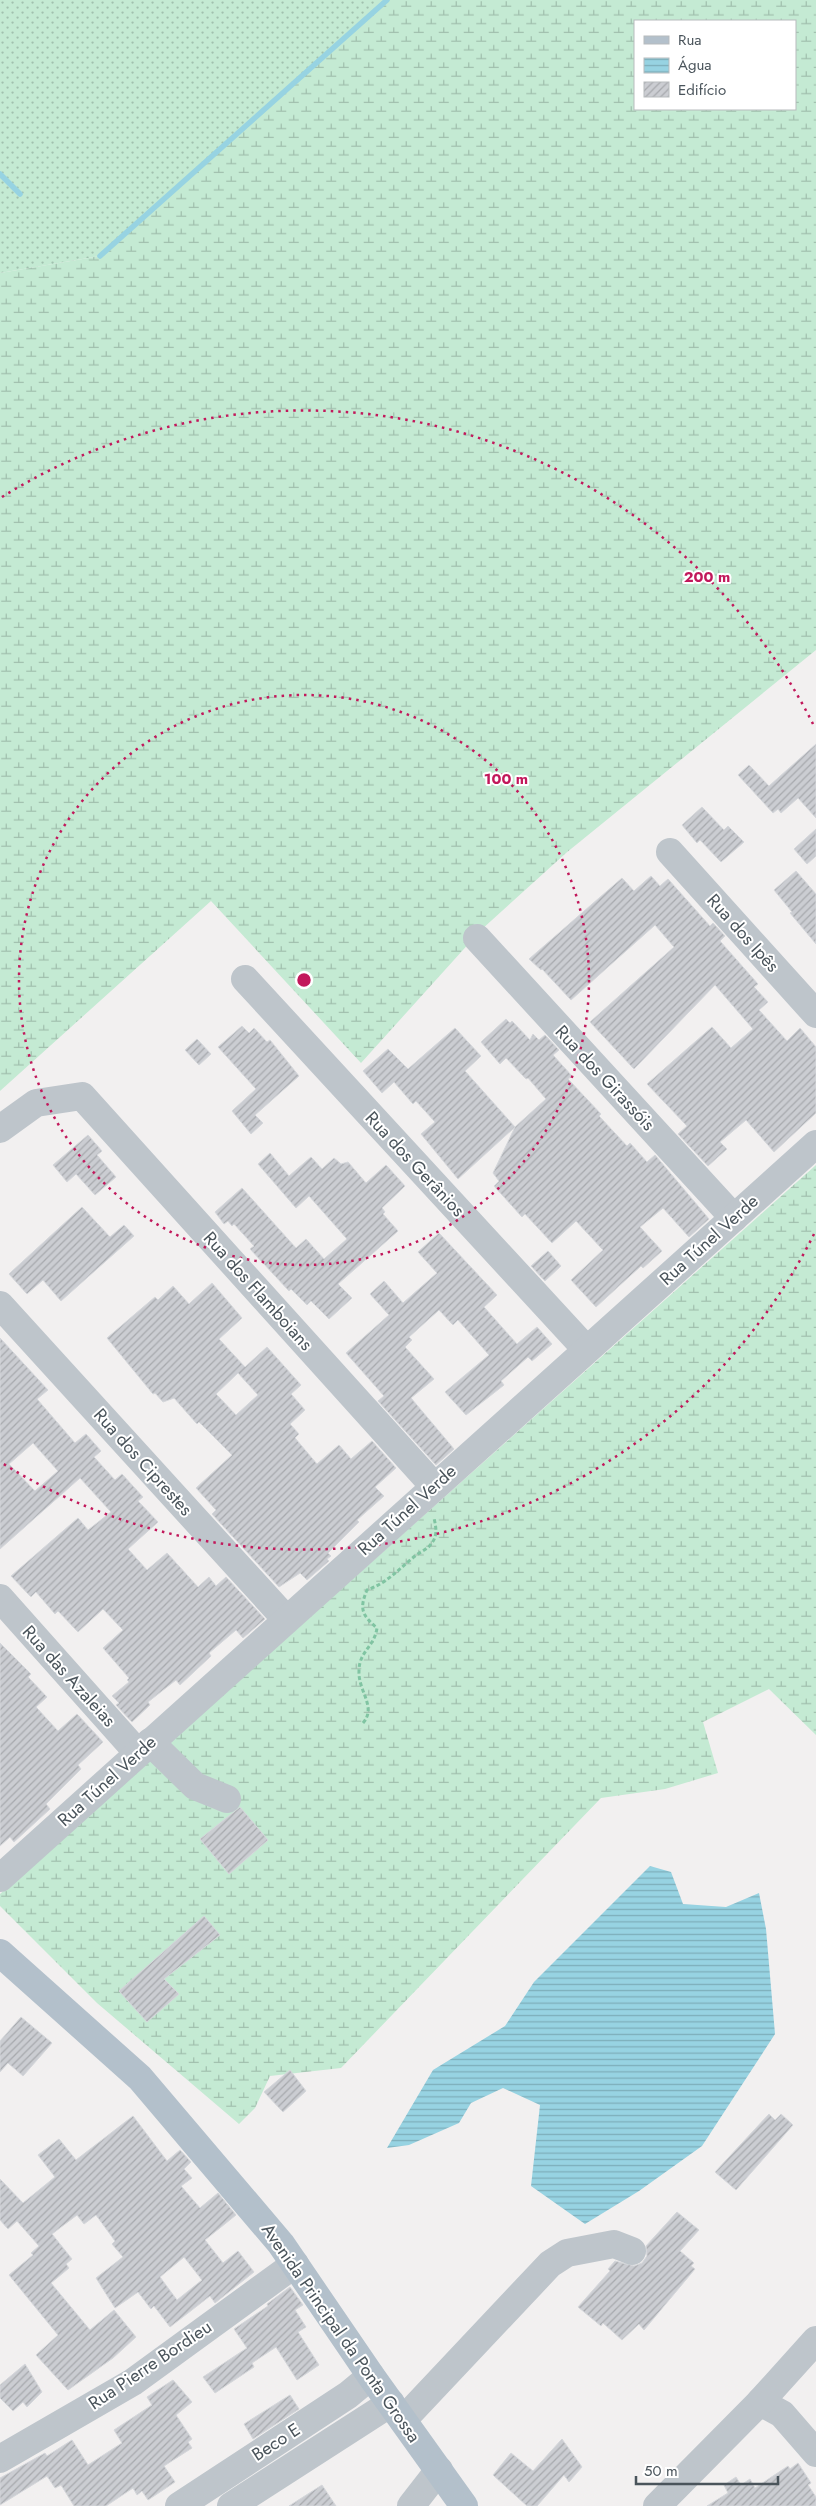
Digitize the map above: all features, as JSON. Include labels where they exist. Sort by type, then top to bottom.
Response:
[{"type":"main road","name":"Avenida Principal da Ponta Grossa","points":[[0,1953],[140,2078],[282,2244],[464,2506]]},
{"type":"street","name":"Rua dos Ipês","points":[[670,852],[816,1014]]},
{"type":"street","name":"Rua dos Girassóis","points":[[476,938],[734,1218]]},
{"type":"street","name":"Rua dos Gerânios","points":[[245,979],[586,1349]]},
{"type":"street","name":"Rua dos Flamboians","points":[[0,1129],[36,1103],[82,1096],[428,1491]]},
{"type":"street","name":"Rua Túnel Verde","points":[[0,1878],[816,1144]]},
{"type":"street","name":"Rua dos Ciprestes","points":[[0,1305],[286,1620]]},
{"type":"street","name":"Rua das Azaleias","points":[[0,1598],[144,1748],[195,1786],[213,1791],[227,1799]]},
{"type":"street","points":[[231,2506],[397,2411],[550,2264],[567,2253],[614,2244],[632,2251]]},
{"type":"street","name":"Rua Pierre Bordieu","points":[[0,2458],[133,2382],[295,2264]]},
{"type":"street","points":[[657,2506],[760,2402],[816,2340]]},
{"type":"street","name":"Beco E","points":[[179,2506],[348,2395],[372,2376]]},
{"type":"street","points":[[760,2402],[782,2414],[816,2453]]},
{"type":"street","points":[[411,2506],[439,2470]]},
{"type":"path","points":[[363,1723],[368,1717],[370,1707],[361,1688],[359,1672],[362,1656],[375,1640],[377,1628],[363,1612],[362,1603],[367,1590],[377,1587],[399,1572],[416,1555],[431,1545],[437,1531],[428,1491]]},
{"type":"green space","points":[[0,0],[387,0],[100,256],[0,273]]},
{"type":"green space","points":[[387,0],[816,0],[816,650],[566,853],[481,930],[361,1063],[211,901],[0,1091],[0,273],[100,256]]},
{"type":"green space","points":[[816,1165],[816,1735],[769,1689],[703,1722],[718,1773],[665,1789],[601,1798],[341,2068],[270,2076],[255,2108],[239,2124],[97,2003],[0,1906],[0,1894]]},
{"type":"water","points":[[650,1866],[671,1872],[683,1904],[726,1907],[759,1893],[766,1929],[775,2034],[702,2146],[639,2191],[585,2224],[531,2186],[540,2105],[503,2088],[471,2103],[459,2123],[409,2145],[387,2148],[433,2070],[505,2026],[534,1982]]},
{"type":"building","points":[[816,744],[816,818],[798,798],[781,813],[778,809],[773,813],[738,775],[749,765],[769,786]]},
{"type":"building","points":[[702,807],[724,830],[728,826],[744,842],[721,862],[700,840],[697,843],[682,825]]},
{"type":"building","points":[[816,829],[816,856],[807,864],[794,849]]},
{"type":"building","points":[[796,871],[816,894],[816,944],[774,890]]},
{"type":"building","points":[[651,876],[660,886],[668,879],[710,926],[713,923],[725,936],[720,941],[758,984],[754,987],[768,1002],[759,1010],[787,1041],[800,1028],[816,1047],[816,1113],[774,1152],[746,1120],[720,1142],[727,1149],[708,1166],[678,1134],[687,1126],[647,1084],[712,1027],[731,1048],[753,1029],[715,985],[634,1069],[590,1022],[674,947],[655,925],[571,1000],[542,969],[529,959],[622,878],[634,891]]},
{"type":"building","points":[[506,1019],[510,1023],[512,1021],[530,1040],[533,1034],[539,1040],[545,1035],[559,1050],[553,1055],[572,1076],[568,1079],[601,1114],[599,1116],[627,1146],[630,1143],[647,1162],[655,1155],[709,1219],[689,1237],[663,1208],[640,1227],[662,1251],[643,1268],[641,1266],[596,1307],[571,1280],[603,1250],[576,1221],[552,1243],[525,1214],[522,1217],[494,1186],[499,1181],[493,1173],[515,1127],[546,1099],[528,1078],[526,1079],[506,1058],[500,1064],[481,1042]]},
{"type":"building","points":[[242,1026],[249,1033],[254,1028],[267,1042],[270,1040],[299,1076],[255,1115],[263,1123],[251,1134],[232,1111],[256,1089],[218,1047]]},
{"type":"building","points":[[455,1028],[481,1056],[465,1071],[515,1127],[458,1179],[421,1134],[435,1122],[416,1101],[413,1104],[394,1082],[382,1093],[363,1071],[388,1049],[408,1069]]},
{"type":"building","points":[[197,1039],[211,1054],[199,1065],[185,1050]]},
{"type":"building","points":[[88,1135],[102,1151],[97,1155],[116,1177],[95,1195],[76,1174],[67,1182],[53,1165]]},
{"type":"building","points":[[270,1153],[289,1176],[311,1157],[322,1169],[334,1158],[341,1164],[348,1162],[366,1183],[386,1165],[405,1186],[382,1208],[385,1212],[383,1214],[398,1231],[338,1284],[352,1298],[329,1319],[311,1301],[307,1305],[291,1289],[289,1291],[250,1249],[254,1246],[234,1224],[232,1226],[228,1221],[224,1224],[215,1212],[242,1188],[296,1248],[306,1239],[324,1259],[347,1239],[309,1196],[296,1208],[258,1164]]},
{"type":"building","points":[[82,1207],[110,1237],[124,1225],[134,1236],[61,1301],[43,1280],[27,1294],[9,1274]]},
{"type":"building","points":[[439,1233],[497,1295],[484,1307],[517,1344],[537,1327],[552,1344],[532,1361],[528,1357],[501,1381],[504,1385],[466,1415],[445,1392],[489,1355],[458,1320],[453,1325],[439,1310],[409,1337],[412,1340],[405,1347],[434,1379],[411,1398],[454,1449],[436,1465],[378,1401],[384,1396],[346,1353],[389,1315],[370,1294],[384,1281],[403,1303],[437,1273],[418,1252]]},
{"type":"building","points":[[548,1251],[561,1266],[545,1281],[531,1266]]},
{"type":"building","points":[[212,1283],[242,1318],[219,1339],[245,1367],[267,1347],[301,1385],[291,1394],[305,1410],[290,1424],[299,1434],[295,1438],[317,1464],[339,1445],[351,1459],[372,1441],[396,1468],[375,1487],[384,1496],[357,1520],[359,1522],[328,1553],[331,1556],[327,1559],[329,1561],[307,1580],[300,1573],[279,1587],[212,1514],[216,1510],[196,1488],[232,1455],[199,1422],[197,1424],[174,1398],[163,1402],[155,1393],[153,1394],[107,1338],[155,1297],[158,1300],[173,1286],[189,1304]],"holes":[[[238,1373],[258,1395],[236,1415],[216,1394]]]},
{"type":"building","points":[[0,1338],[48,1390],[37,1399],[75,1443],[86,1434],[101,1451],[94,1457],[115,1480],[122,1474],[143,1497],[138,1501],[158,1522],[128,1549],[147,1570],[167,1553],[198,1587],[209,1577],[216,1586],[226,1577],[265,1619],[243,1638],[236,1630],[209,1653],[211,1656],[180,1685],[176,1680],[148,1702],[150,1705],[132,1722],[116,1705],[119,1703],[112,1696],[129,1682],[127,1680],[129,1678],[103,1648],[123,1630],[103,1609],[78,1632],[58,1611],[55,1614],[36,1592],[31,1597],[11,1576],[78,1518],[88,1530],[111,1512],[80,1478],[0,1549]],"holes":[[[33,1443],[58,1471],[35,1491],[9,1464]]]},
{"type":"building","points":[[0,1643],[31,1674],[28,1677],[47,1697],[36,1707],[58,1731],[77,1714],[103,1742],[78,1765],[81,1769],[46,1804],[50,1809],[14,1842],[10,1837],[0,1846]]},
{"type":"building","points":[[240,1807],[268,1840],[229,1874],[200,1839]]},
{"type":"building","points":[[204,1916],[220,1935],[164,1979],[179,1994],[147,2022],[119,1991]]},
{"type":"building","points":[[21,2017],[52,2043],[23,2076],[8,2063],[0,2072],[0,2041]]},
{"type":"building","points":[[290,2070],[306,2091],[283,2112],[264,2092]]},
{"type":"building","points":[[769,2114],[775,2120],[781,2114],[793,2125],[736,2190],[715,2172]]},
{"type":"building","points":[[133,2116],[167,2161],[180,2150],[191,2162],[184,2169],[192,2178],[181,2186],[200,2208],[218,2193],[236,2215],[205,2240],[223,2263],[238,2251],[254,2272],[215,2303],[210,2296],[170,2327],[154,2306],[151,2309],[138,2292],[115,2308],[96,2278],[123,2257],[112,2244],[115,2241],[96,2215],[84,2224],[77,2215],[52,2234],[72,2259],[66,2264],[69,2268],[51,2283],[90,2330],[114,2310],[136,2337],[113,2358],[68,2390],[36,2355],[58,2335],[9,2275],[33,2255],[31,2253],[39,2246],[17,2221],[8,2229],[0,2220],[0,2179],[23,2203],[55,2177],[38,2155],[59,2139],[76,2160]],"holes":[[[184,2257],[202,2280],[177,2300],[160,2277]]]},
{"type":"building","points":[[677,2212],[699,2230],[680,2251],[694,2263],[691,2266],[695,2269],[644,2330],[639,2324],[622,2340],[603,2323],[601,2326],[578,2307],[610,2271],[608,2269],[615,2261],[634,2266],[642,2263],[647,2256],[646,2246]]},
{"type":"building","points":[[290,2287],[303,2305],[295,2310],[306,2327],[298,2332],[319,2365],[297,2380],[276,2347],[252,2363],[254,2367],[215,2393],[203,2377],[247,2348],[234,2329],[268,2306],[267,2304]]},
{"type":"building","points":[[25,2364],[42,2392],[27,2407],[23,2402],[13,2411],[0,2398],[0,2385]]},
{"type":"building","points":[[173,2380],[192,2402],[176,2415],[192,2439],[188,2442],[192,2448],[164,2466],[175,2482],[148,2500],[142,2491],[137,2495],[133,2488],[106,2506],[74,2506],[61,2485],[55,2488],[47,2476],[0,2505],[0,2478],[45,2453],[47,2456],[72,2440],[88,2465],[122,2443],[114,2430],[152,2405],[147,2397]]},
{"type":"building","points":[[290,2395],[299,2409],[253,2439],[244,2424]]},
{"type":"building","points":[[562,2439],[582,2467],[569,2482],[564,2475],[537,2506],[527,2506],[493,2475],[511,2453],[533,2471]]},
{"type":"building","points":[[798,2463],[811,2483],[808,2485],[816,2497],[816,2506],[707,2506],[728,2493],[724,2485],[736,2477],[741,2485],[750,2479],[755,2488],[788,2466],[790,2469]]},
{"type":"building","points":[[322,2485],[336,2506],[289,2506]]},
{"type":"waterway","points":[[100,256],[387,0]]},
{"type":"waterway","points":[[0,174],[20,194]]}]
